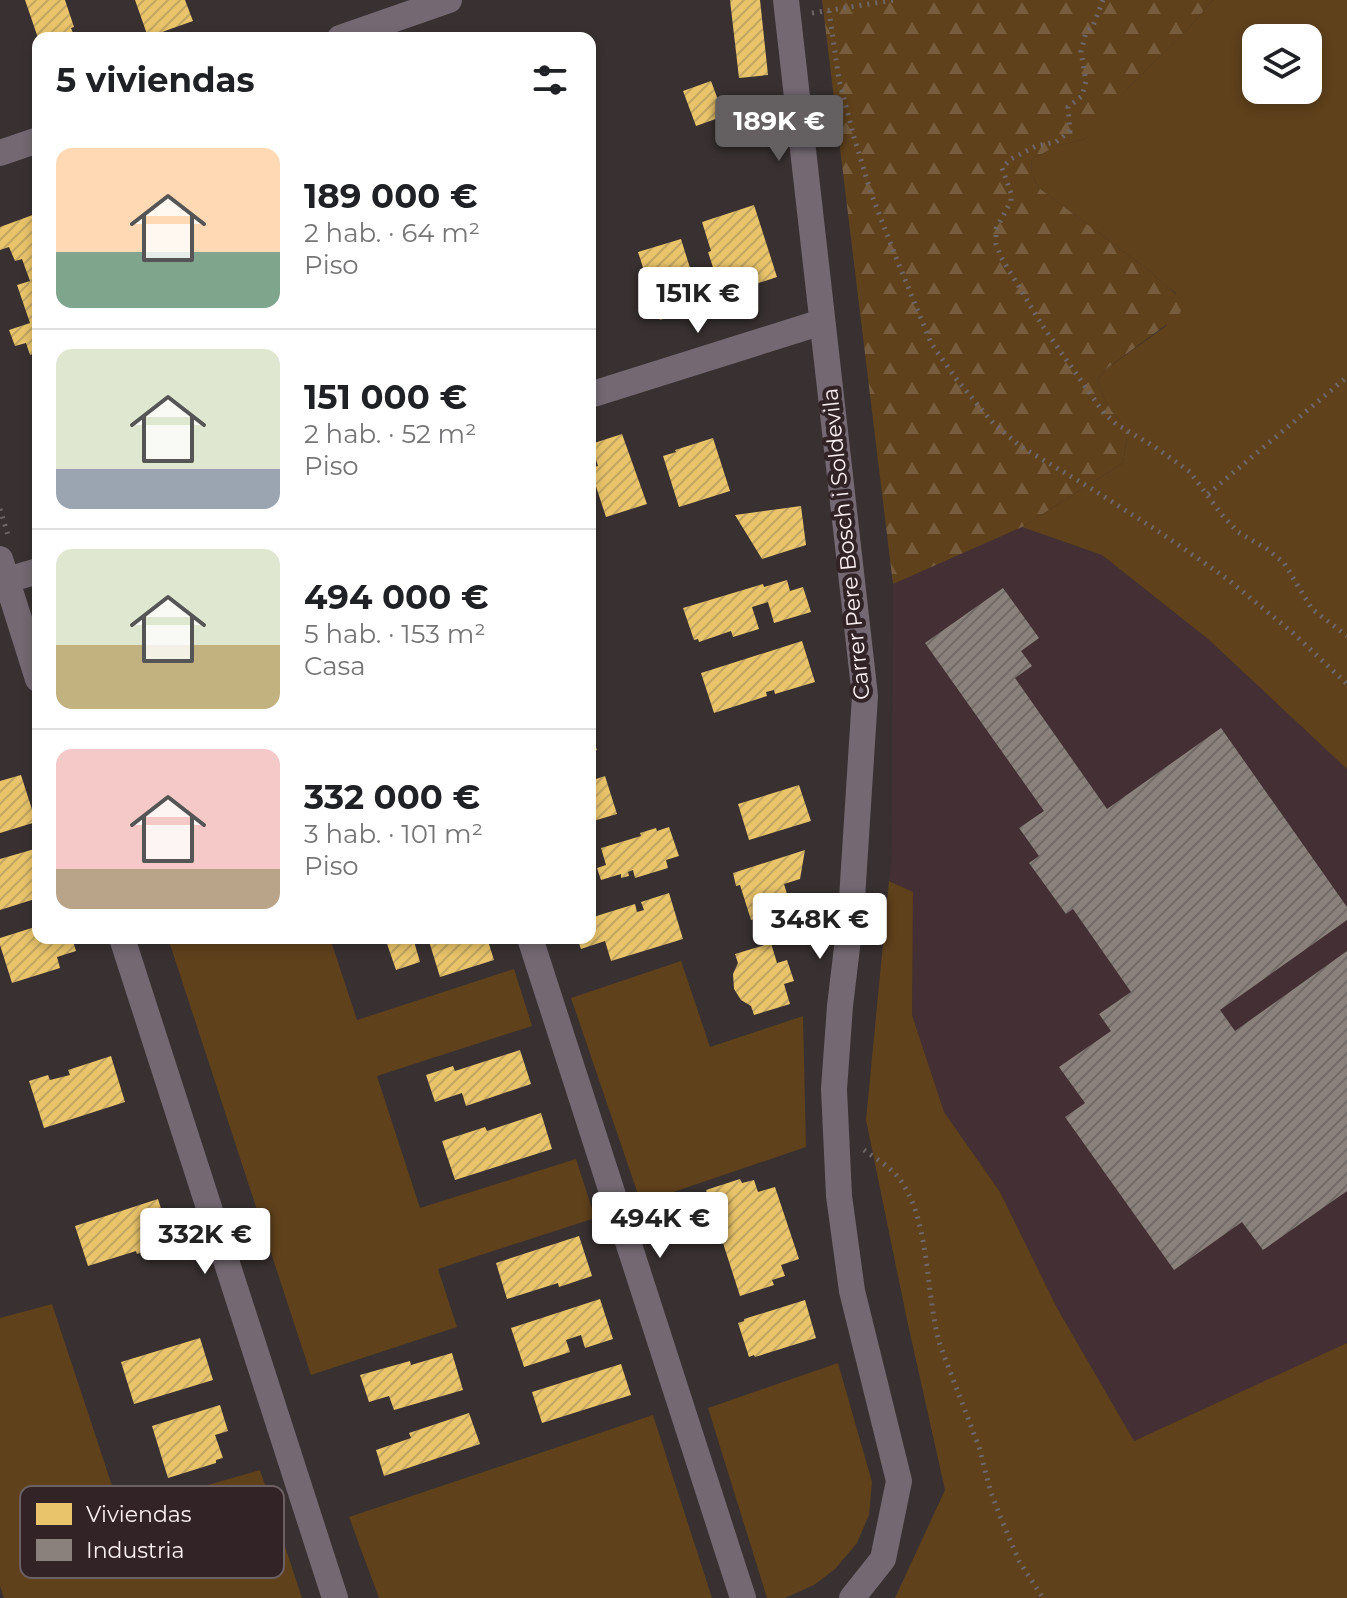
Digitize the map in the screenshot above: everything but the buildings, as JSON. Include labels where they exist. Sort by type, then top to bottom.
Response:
[{"type":"street","points":[[357,32],[449,0]]},
{"type":"street","name":"Carrer Pere Bosch i Soldevila","points":[[787,8],[865,696],[853,884],[834,1089],[839,1196],[852,1291],[899,1481],[883,1559],[852,1598]]},
{"type":"street","points":[[0,153],[32,142]]},
{"type":"street","points":[[596,393],[822,322]]},
{"type":"street","points":[[32,572],[2,574],[32,662]]},
{"type":"street","points":[[124,944],[335,1598]]},
{"type":"street","points":[[532,944],[743,1598]]},
{"type":"path","points":[[787,8],[829,11],[894,0]]},
{"type":"path","points":[[1103,0],[1093,26],[1086,32],[1081,52],[1086,81],[1082,96],[1068,107],[1070,131],[1056,142],[1036,146],[1011,159],[1002,168],[1011,201],[996,229],[996,244],[1042,325],[1103,412],[1116,424],[1190,472],[1238,532],[1284,563],[1312,609],[1347,636]]},
{"type":"path","points":[[829,11],[839,80],[871,193],[931,343],[957,380],[993,423],[1020,446],[1092,489],[1226,578],[1293,633],[1347,684]]},
{"type":"path","points":[[1208,494],[1347,377]]},
{"type":"path","points":[[836,1132],[886,1166],[906,1188],[922,1236],[940,1345],[979,1447],[1002,1521],[1019,1561],[1043,1598]]},
{"type":"shaded area","points":[[1022,527],[1102,555],[1208,639],[1347,769],[1347,1343],[1134,1441],[1057,1308],[1000,1192],[944,1113],[912,1015],[913,892],[889,881],[892,853],[893,584]]},
{"type":"green space","points":[[822,0],[1213,0],[1128,88],[1085,139],[1057,146],[1032,159],[1031,173],[1039,188],[1152,273],[1186,303],[1178,316],[1106,369],[1097,380],[1109,407],[1128,430],[1123,463],[1022,527],[893,584]]},
{"type":"green space","points":[[1213,0],[1347,0],[1347,769],[1208,639],[1102,555],[1022,527],[1123,463],[1128,430],[1109,407],[1097,380],[1106,369],[1166,326],[1176,293],[1039,188],[1031,173],[1032,159],[1057,146],[1085,139],[1128,88]]},
{"type":"green space","points":[[889,881],[913,892],[912,1015],[944,1112],[1000,1192],[1057,1308],[1134,1441],[1347,1343],[1347,1598],[895,1598],[945,1490],[866,1120]]},
{"type":"green space","points":[[170,944],[332,944],[357,1020],[514,969],[532,1026],[377,1076],[420,1208],[576,1159],[595,1218],[438,1269],[457,1327],[311,1375]]},
{"type":"green space","points":[[681,961],[710,1047],[803,1016],[806,1147],[641,1203],[571,998]]},
{"type":"green space","points":[[52,1304],[112,1486],[20,1486],[20,1578],[284,1578],[284,1543],[302,1598],[4,1598],[0,1586],[0,1318]]},
{"type":"green space","points":[[838,1363],[872,1482],[869,1515],[857,1543],[835,1569],[814,1585],[785,1598],[767,1598],[708,1408]]},
{"type":"green space","points":[[653,1415],[712,1598],[379,1598],[349,1517]]},
{"type":"green space","points":[[260,1470],[265,1486],[204,1486]]}]
